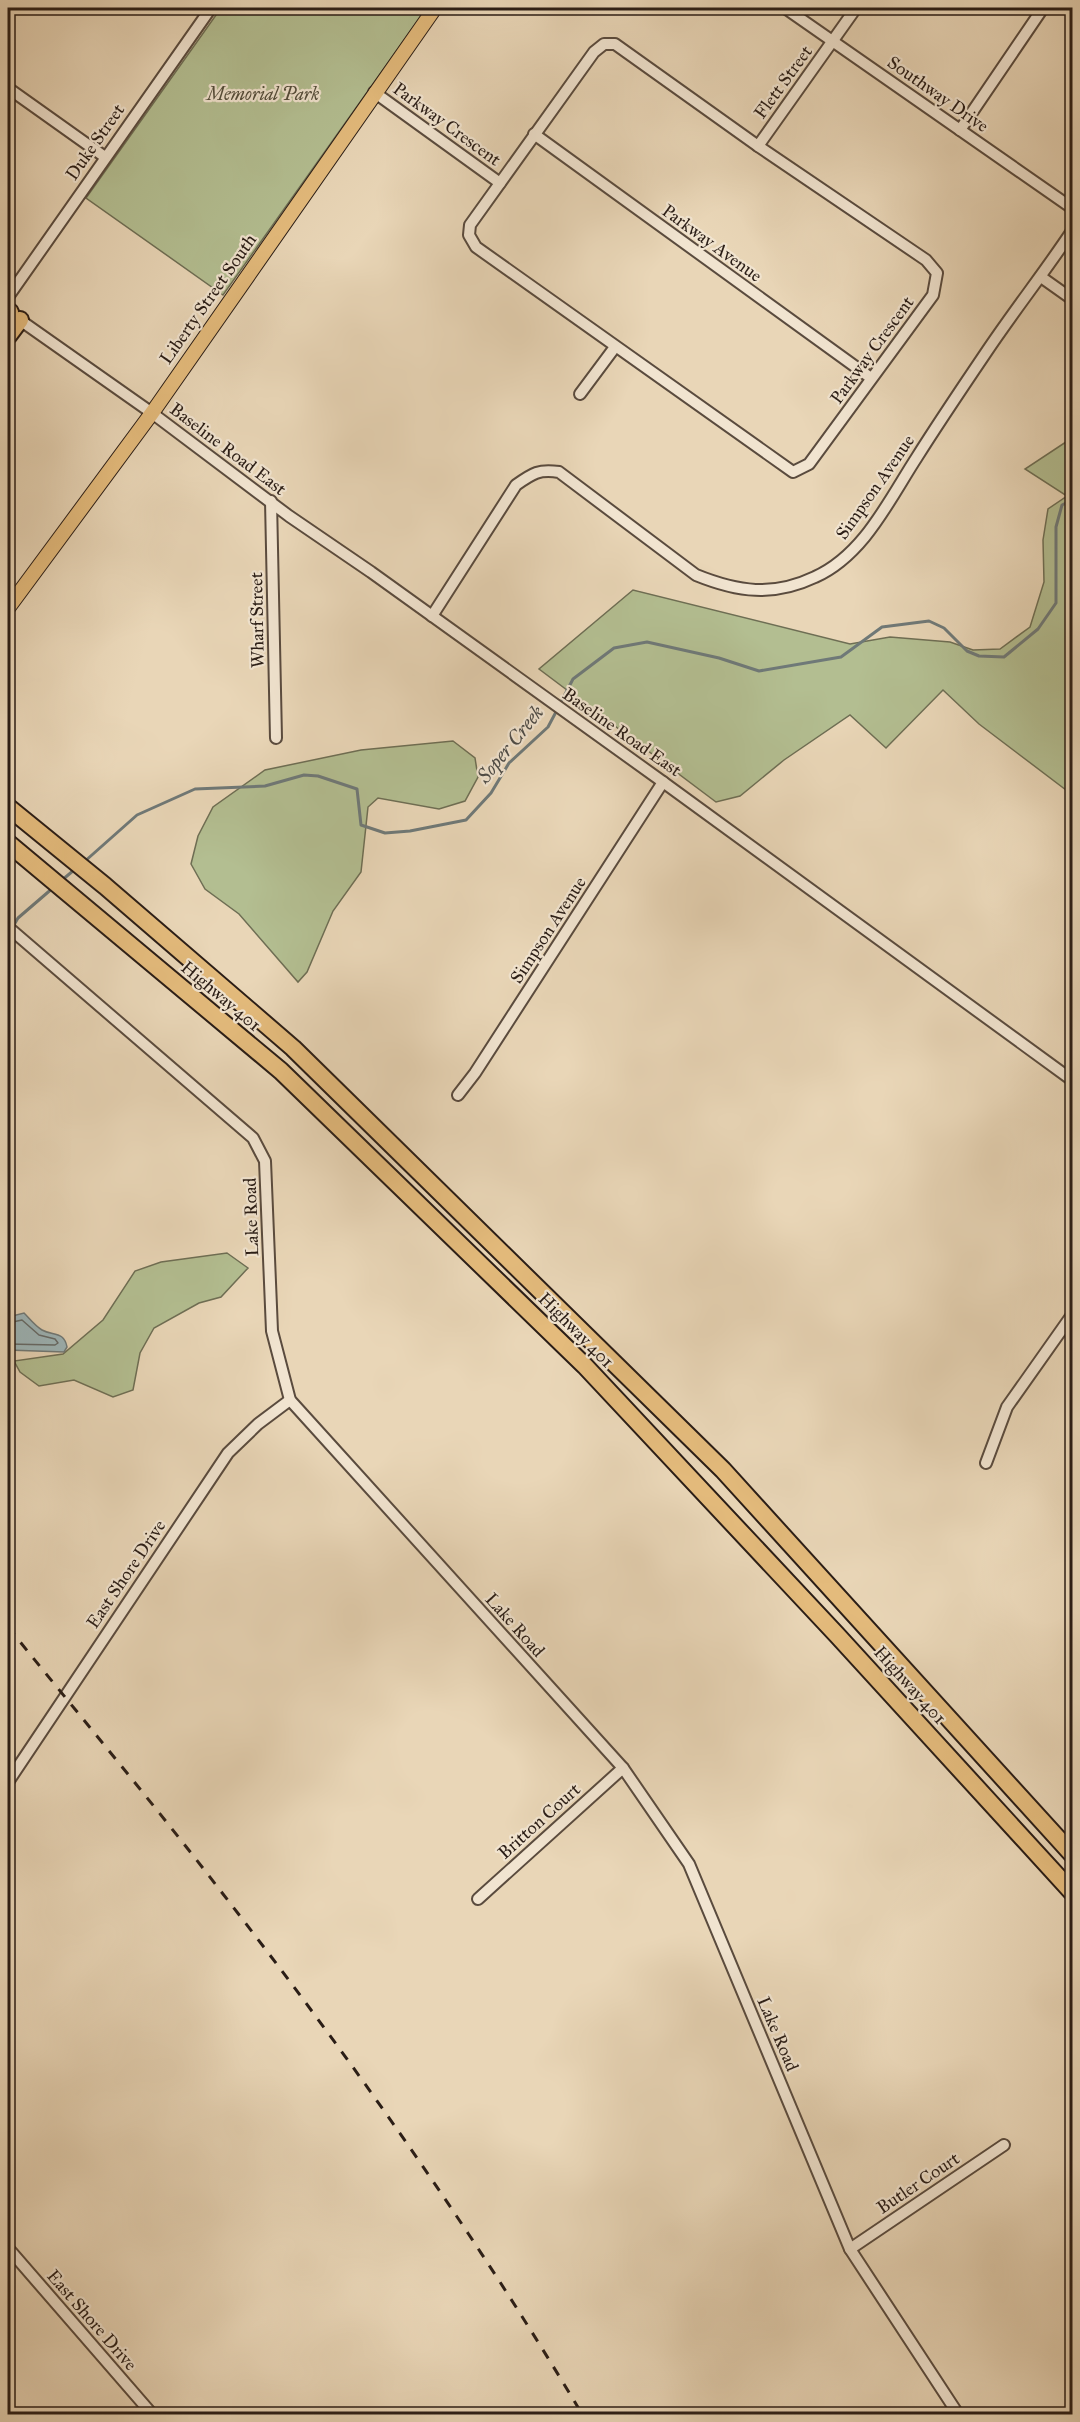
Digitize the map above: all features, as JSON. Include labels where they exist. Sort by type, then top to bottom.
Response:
[{"type":"highway","points":[[8,336],[10,311]]},
{"type":"highway","points":[[8,796],[45,828],[67,855]]},
{"type":"highway","name":"Highway 401","points":[[8,807],[105,886],[293,1048],[723,1470],[1072,1854]]},
{"type":"highway","name":"Highway 401","points":[[8,844],[281,1071],[585,1366],[845,1643],[1072,1892]]},
{"type":"main road","name":"Liberty Street South","points":[[8,608],[152,413],[374,92],[435,8]]},
{"type":"street","name":"Duke Street","points":[[10,311],[105,157],[210,8]]},
{"type":"street","name":"Southway Drive","points":[[785,8],[1072,208]]},
{"type":"street","name":"Flett Street","points":[[758,146],[856,8]]},
{"type":"street","points":[[960,130],[1043,8]]},
{"type":"street","name":"Parkway Crescent","points":[[604,44],[615,44],[758,146],[926,260],[937,273],[933,295],[809,464],[792,472],[476,247],[469,235],[470,225],[534,134],[594,52],[604,44]]},
{"type":"street","points":[[8,88],[105,157]]},
{"type":"street","name":"Parkway Crescent","points":[[374,92],[500,183]]},
{"type":"street","name":"Parkway Avenue","points":[[534,134],[871,378]]},
{"type":"street","name":"Simpson Avenue","points":[[432,616],[516,485],[543,469],[559,472],[696,575],[718,584],[740,590],[768,591],[790,587],[816,577],[852,551],[883,510],[1009,318],[1041,277],[1072,231]]},
{"type":"street","points":[[1041,277],[1072,299]]},
{"type":"street","name":"Baseline Road East","points":[[10,311],[152,413],[289,516],[663,782],[1072,1080]]},
{"type":"street","points":[[580,394],[615,347]]},
{"type":"street","name":"Wharf Street","points":[[271,501],[276,738]]},
{"type":"street","name":"Simpson Avenue","points":[[458,1095],[475,1073],[663,782]]},
{"type":"street","name":"Lake Road","points":[[8,927],[253,1138],[265,1161],[272,1331],[290,1400],[623,1768],[689,1864],[850,2249],[958,2415]]},
{"type":"street","points":[[986,1463],[1006,1407],[1072,1315]]},
{"type":"street","name":"East Shore Drive","points":[[8,1782],[228,1453],[290,1400]]},
{"type":"street","name":"Britton Court","points":[[478,1899],[623,1768]]},
{"type":"street","name":"Butler Court","points":[[850,2249],[1004,2145]]},
{"type":"street","name":"East Shore Drive","points":[[8,2248],[152,2415]]},
{"type":"green space","name":"Memorial Park","points":[[221,8],[427,8],[223,295],[86,198]]},
{"type":"green space","points":[[1072,438],[1072,782],[1066,790],[979,724],[943,690],[886,748],[850,715],[784,760],[740,796],[716,802],[539,669],[633,590],[850,644],[890,637],[950,642],[973,650],[1000,649],[1030,627],[1044,582],[1043,540],[1048,509],[1067,496],[1025,469]]},
{"type":"green space","points":[[453,741],[475,758],[478,777],[465,801],[439,809],[378,798],[368,807],[361,872],[333,911],[307,972],[298,982],[239,914],[205,889],[191,864],[198,836],[213,807],[265,770],[361,750]]},
{"type":"green space","points":[[227,1253],[248,1268],[221,1297],[199,1303],[154,1328],[140,1353],[133,1390],[113,1397],[74,1380],[39,1386],[20,1372],[14,1361],[63,1354],[103,1320],[135,1271],[161,1262]]},
{"type":"water","points":[[24,1313],[42,1330],[61,1336],[67,1347],[64,1352],[8,1350],[8,1317]]},
{"type":"waterway","name":"Soper Creek","points":[[560,704],[573,679],[614,648],[647,642],[719,658],[759,671],[841,657],[882,627],[929,621],[944,628],[967,651],[979,656],[1004,657],[1038,629],[1056,603],[1056,527],[1062,505],[1072,500]]},
{"type":"waterway","name":"Soper Creek","points":[[84,862],[137,815],[195,789],[265,786],[304,775],[318,776],[357,789],[361,825],[385,833],[410,831],[466,820],[491,793],[509,763],[548,727],[557,710]]},
{"type":"waterway","name":"Soper Creek","points":[[61,881],[74,870]]},
{"type":"waterway","name":"Soper Creek","points":[[8,935],[18,918],[54,887]]},
{"type":"railway","points":[[8,1627],[197,1860],[365,2084],[455,2214],[541,2346],[582,2414]]}]
